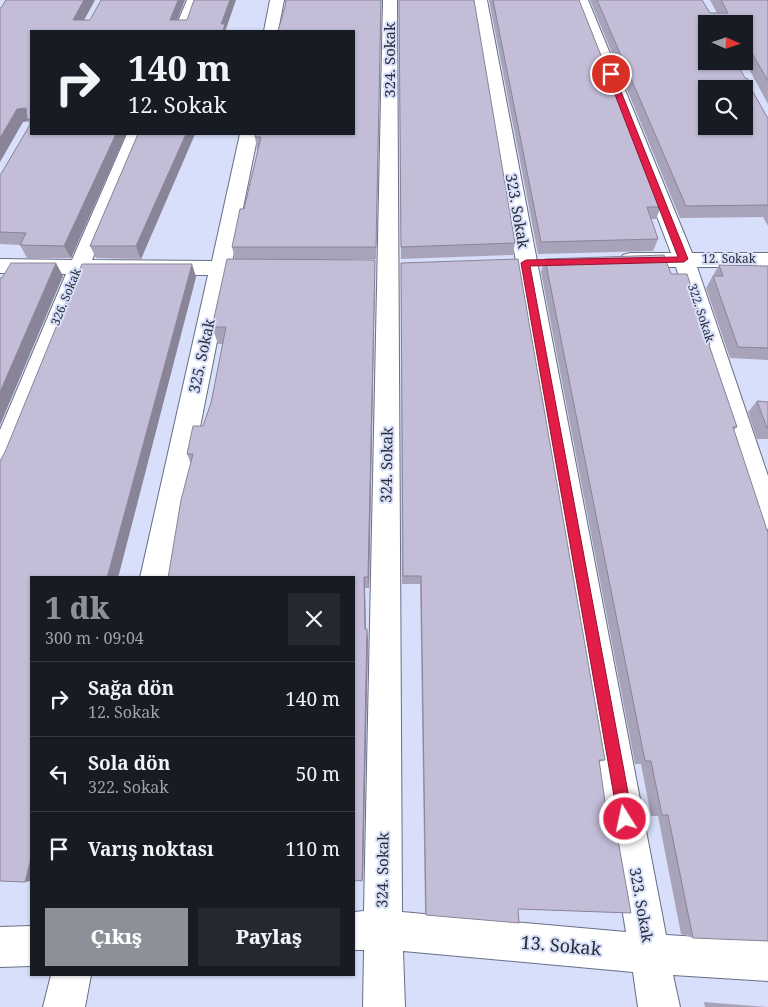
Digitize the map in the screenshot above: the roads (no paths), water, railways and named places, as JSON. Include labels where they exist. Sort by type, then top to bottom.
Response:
[{"type":"street","points":[[181,30],[194,0]]},
{"type":"street","points":[[271,30],[277,0]]},
{"type":"street","name":"324. Sokak","points":[[384,1007],[368,930],[386,268],[390,0]]},
{"type":"street","name":"323. Sokak","points":[[480,0],[659,1007]]},
{"type":"street","name":"322. Sokak","points":[[581,0],[684,259],[768,517]]},
{"type":"street","name":"326. Sokak","points":[[0,462],[79,267],[136,135]]},
{"type":"street","name":"325. Sokak","points":[[155,576],[249,135]]},
{"type":"street","name":"12. Sokak","points":[[614,261],[684,259],[768,260]]},
{"type":"street","points":[[0,266],[280,269]]},
{"type":"street","name":"13. Sokak","points":[[368,930],[649,954],[768,960]]},
{"type":"street","points":[[0,947],[30,946]]},
{"type":"street","points":[[64,1007],[71,976]]}]
